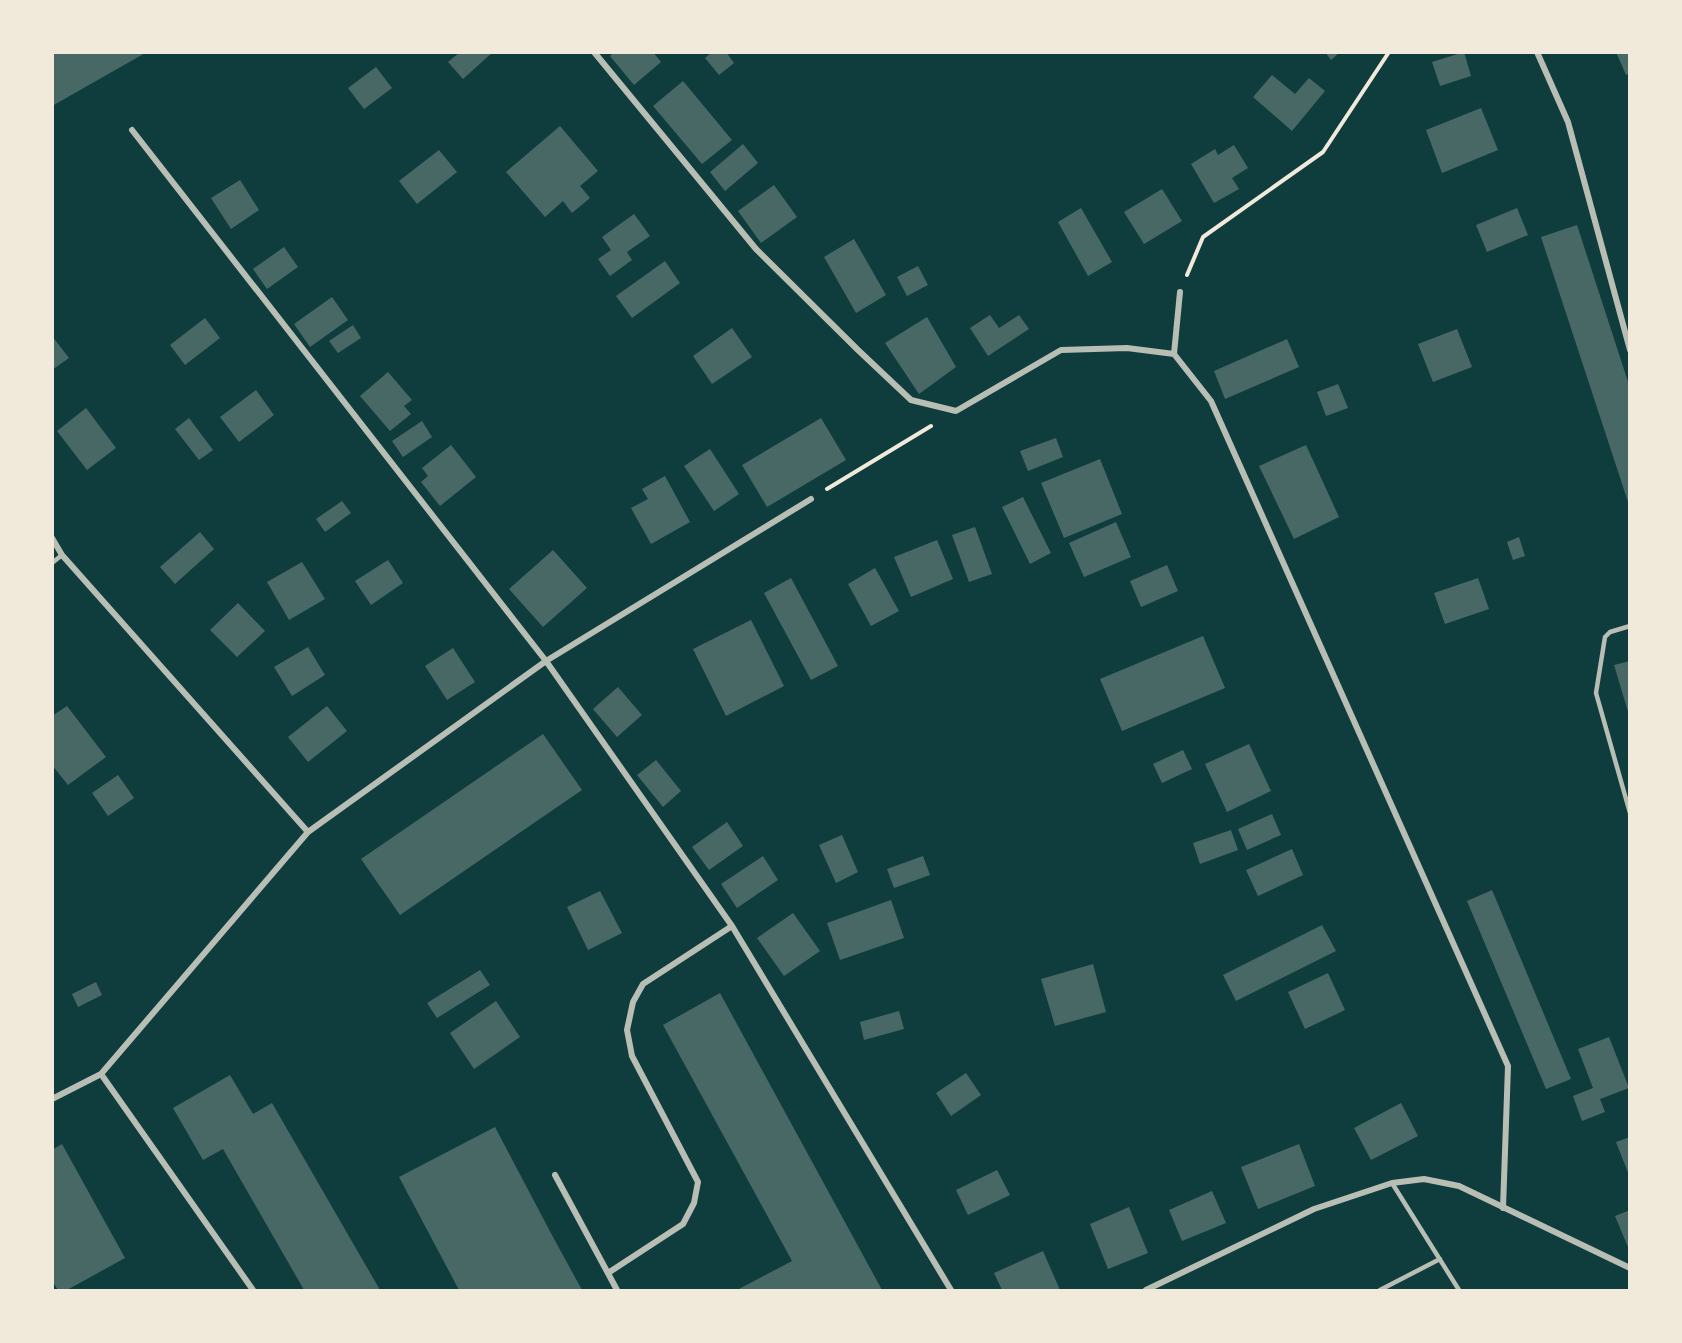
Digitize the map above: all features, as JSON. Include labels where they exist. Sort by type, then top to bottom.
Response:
[{"type":"street","points":[[594,52],[756,249],[911,400],[956,411],[1061,351],[1127,348],[1174,354]]},
{"type":"street","points":[[1537,52],[1568,122],[1629,350]]},
{"type":"street","points":[[132,130],[546,661],[732,926],[951,1290]]},
{"type":"street","points":[[1180,292],[1174,354],[1211,401],[1509,1066],[1503,1208]]},
{"type":"street","points":[[52,1099],[101,1074],[308,832],[546,661],[811,499]]},
{"type":"street","points":[[52,538],[62,555],[308,832]]},
{"type":"street","points":[[608,1273],[683,1224],[694,1203],[698,1182],[632,1056],[627,1030],[633,1002],[643,984],[732,926]]},
{"type":"street","points":[[101,1074],[253,1290]]},
{"type":"street","points":[[555,1175],[617,1290]]},
{"type":"street","points":[[1146,1290],[1314,1209],[1392,1183],[1424,1179],[1459,1186],[1629,1268]]},
{"type":"lane","points":[[52,563],[62,555]]},
{"type":"lane","points":[[1629,626],[1610,632],[1605,637],[1596,693],[1629,813]]},
{"type":"lane","points":[[1392,1183],[1460,1290]]},
{"type":"lane","points":[[1380,1290],[1440,1259]]},
{"type":"path","points":[[1180,292],[1203,237],[1323,152],[1389,52]]},
{"type":"path","points":[[811,499],[956,411]]},
{"type":"building","points":[[52,52],[147,52],[52,106]]},
{"type":"building","points":[[460,52],[493,52],[463,79],[448,62]]},
{"type":"building","points":[[614,52],[653,52],[661,62],[634,85],[610,56]]},
{"type":"building","points":[[712,52],[726,52],[734,63],[719,75],[705,58]]},
{"type":"building","points":[[1325,52],[1340,52],[1331,60]]},
{"type":"building","points":[[1464,52],[1471,76],[1440,86],[1432,62]]},
{"type":"building","points":[[1616,52],[1630,52],[1630,73],[1626,75]]},
{"type":"building","points":[[376,67],[392,88],[364,109],[348,88]]},
{"type":"building","points":[[1272,75],[1295,94],[1309,78],[1325,91],[1292,131],[1253,97]]},
{"type":"building","points":[[683,81],[732,140],[702,164],[653,106]]},
{"type":"building","points":[[1481,108],[1498,150],[1442,173],[1426,130]]},
{"type":"building","points":[[560,126],[598,171],[580,186],[590,198],[572,213],[563,201],[545,217],[506,172]]},
{"type":"building","points":[[743,144],[758,163],[725,191],[710,172]]},
{"type":"building","points":[[1234,145],[1248,168],[1232,178],[1239,189],[1214,203],[1191,164],[1215,149],[1218,155]]},
{"type":"building","points":[[439,150],[457,172],[417,204],[399,181]]},
{"type":"building","points":[[240,180],[259,210],[231,229],[211,198]]},
{"type":"building","points":[[774,185],[797,217],[761,243],[738,211]]},
{"type":"building","points":[[1162,189],[1182,221],[1144,244],[1124,212]]},
{"type":"building","points":[[1081,208],[1112,262],[1088,276],[1058,222]]},
{"type":"building","points":[[1517,208],[1528,235],[1487,252],[1476,225]]},
{"type":"building","points":[[634,214],[650,236],[627,252],[632,260],[610,276],[598,259],[611,250],[602,237]]},
{"type":"building","points":[[1577,225],[1630,388],[1630,508],[1541,237]]},
{"type":"building","points":[[854,239],[886,295],[856,313],[824,257]]},
{"type":"building","points":[[284,247],[298,267],[267,289],[253,269]]},
{"type":"building","points":[[665,261],[680,283],[632,318],[616,296]]},
{"type":"building","points":[[918,266],[928,285],[907,296],[897,277]]},
{"type":"building","points":[[332,297],[348,320],[310,347],[294,324]]},
{"type":"building","points":[[990,315],[999,328],[1019,315],[1029,329],[988,356],[970,328]]},
{"type":"building","points":[[927,317],[956,367],[919,394],[885,343]]},
{"type":"building","points":[[205,318],[220,338],[185,365],[170,345]]},
{"type":"building","points":[[353,325],[361,338],[338,353],[329,341]]},
{"type":"building","points":[[732,328],[752,357],[712,384],[693,356]]},
{"type":"building","points":[[1457,329],[1472,367],[1433,382],[1418,344]]},
{"type":"building","points":[[52,336],[69,358],[52,370]]},
{"type":"building","points":[[1287,339],[1299,367],[1225,399],[1214,371]]},
{"type":"building","points":[[388,372],[412,400],[404,406],[411,414],[390,431],[360,396]]},
{"type":"building","points":[[1338,384],[1348,408],[1326,416],[1317,392]]},
{"type":"building","points":[[256,390],[274,415],[239,442],[220,417]]},
{"type":"building","points":[[86,408],[116,448],[87,470],[57,431]]},
{"type":"building","points":[[189,418],[213,450],[199,460],[175,429]]},
{"type":"building","points":[[821,418],[846,460],[767,507],[742,465]]},
{"type":"building","points":[[422,421],[432,437],[403,457],[392,441]]},
{"type":"building","points":[[1056,438],[1063,457],[1028,471],[1020,451]]},
{"type":"building","points":[[451,445],[476,477],[440,506],[421,482],[428,476],[422,468]]},
{"type":"building","points":[[1306,445],[1339,517],[1294,539],[1259,466]]},
{"type":"building","points":[[710,449],[739,494],[714,511],[684,466]]},
{"type":"building","points":[[1100,459],[1122,514],[1064,538],[1041,483]]},
{"type":"building","points":[[665,476],[690,522],[651,544],[631,508],[648,499],[642,489]]},
{"type":"building","points":[[1023,497],[1051,553],[1030,564],[1002,507]]},
{"type":"building","points":[[342,501],[351,513],[325,532],[316,519]]},
{"type":"building","points":[[1116,522],[1131,557],[1084,577],[1069,543]]},
{"type":"building","points":[[975,527],[992,574],[969,582],[952,535]]},
{"type":"building","points":[[200,532],[214,549],[175,584],[160,567]]},
{"type":"building","points":[[1519,537],[1525,556],[1513,560],[1507,542]]},
{"type":"building","points":[[937,540],[953,579],[911,597],[894,557]]},
{"type":"building","points":[[553,550],[587,588],[543,627],[509,589]]},
{"type":"building","points":[[388,560],[403,583],[371,605],[355,581]]},
{"type":"building","points":[[302,562],[325,599],[289,620],[267,582]]},
{"type":"building","points":[[1167,565],[1178,591],[1141,607],[1130,581]]},
{"type":"building","points":[[875,568],[899,611],[871,626],[848,584]]},
{"type":"building","points":[[791,578],[838,666],[811,680],[764,593]]},
{"type":"building","points":[[1478,578],[1489,609],[1445,624],[1434,593]]},
{"type":"building","points":[[238,603],[265,631],[237,657],[210,630]]},
{"type":"building","points":[[751,620],[784,686],[726,716],[693,649]]},
{"type":"building","points":[[1203,636],[1225,688],[1122,731],[1100,679]]},
{"type":"building","points":[[308,647],[325,675],[292,696],[274,667]]},
{"type":"building","points":[[453,648],[475,682],[447,700],[425,666]]},
{"type":"building","points":[[1630,661],[1630,715],[1629,715],[1614,665]]},
{"type":"building","points":[[618,687],[642,715],[617,737],[593,709]]},
{"type":"building","points":[[67,706],[106,757],[68,785],[52,765],[52,716]]},
{"type":"building","points":[[327,706],[347,731],[308,762],[288,737]]},
{"type":"building","points":[[543,734],[582,790],[400,915],[361,859]]},
{"type":"building","points":[[1249,744],[1271,791],[1227,812],[1205,764]]},
{"type":"building","points":[[1183,750],[1192,769],[1162,783],[1153,764]]},
{"type":"building","points":[[656,760],[681,791],[663,807],[637,775]]},
{"type":"building","points":[[118,775],[134,798],[108,816],[92,793]]},
{"type":"building","points":[[1272,814],[1281,835],[1247,850],[1238,829]]},
{"type":"building","points":[[727,822],[743,846],[709,870],[692,847]]},
{"type":"building","points":[[1231,830],[1238,850],[1200,864],[1193,843]]},
{"type":"building","points":[[842,835],[858,872],[836,883],[819,845]]},
{"type":"building","points":[[1292,849],[1303,875],[1258,896],[1246,870]]},
{"type":"building","points":[[763,856],[778,880],[737,908],[721,884]]},
{"type":"building","points":[[923,856],[930,875],[894,888],[887,869]]},
{"type":"building","points":[[1492,890],[1571,1079],[1546,1089],[1467,901]]},
{"type":"building","points":[[600,891],[622,933],[588,950],[567,907]]},
{"type":"building","points":[[891,900],[904,938],[840,960],[827,923]]},
{"type":"building","points":[[793,913],[820,951],[784,976],[757,938]]},
{"type":"building","points":[[1322,925],[1336,951],[1236,1001],[1223,975]]},
{"type":"building","points":[[1093,964],[1106,1012],[1055,1026],[1041,979]]},
{"type":"building","points":[[480,970],[490,985],[437,1018],[427,1003]]},
{"type":"building","points":[[1328,973],[1345,1010],[1305,1029],[1288,992]]},
{"type":"building","points":[[96,982],[102,995],[78,1007],[72,994]]},
{"type":"building","points":[[720,993],[882,1290],[737,1290],[792,1261],[663,1025]]},
{"type":"building","points":[[496,1001],[520,1037],[474,1069],[450,1033]]},
{"type":"building","points":[[899,1011],[904,1029],[864,1040],[860,1022]]},
{"type":"building","points":[[1609,1037],[1629,1088],[1600,1099],[1605,1112],[1582,1121],[1573,1096],[1593,1088],[1578,1049]]},
{"type":"building","points":[[966,1073],[981,1095],[951,1116],[936,1093]]},
{"type":"building","points":[[230,1075],[253,1114],[272,1103],[380,1290],[304,1290],[223,1149],[203,1160],[173,1108]]},
{"type":"building","points":[[1401,1103],[1418,1136],[1371,1160],[1354,1128]]},
{"type":"building","points":[[495,1127],[582,1290],[459,1290],[399,1177]]},
{"type":"building","points":[[1630,1137],[1630,1175],[1629,1175],[1616,1142]]},
{"type":"building","points":[[62,1144],[125,1258],[67,1290],[58,1290],[52,1281],[52,1150]]},
{"type":"building","points":[[1299,1144],[1315,1186],[1258,1209],[1241,1167]]},
{"type":"building","points":[[997,1170],[1010,1195],[968,1215],[956,1190]]},
{"type":"building","points":[[1212,1191],[1226,1223],[1182,1241],[1169,1210]]},
{"type":"building","points":[[1129,1207],[1148,1253],[1108,1269],[1090,1224]]},
{"type":"building","points":[[1630,1210],[1630,1246],[1628,1247],[1615,1216]]},
{"type":"building","points":[[1043,1251],[1060,1290],[1002,1290],[994,1273]]}]
